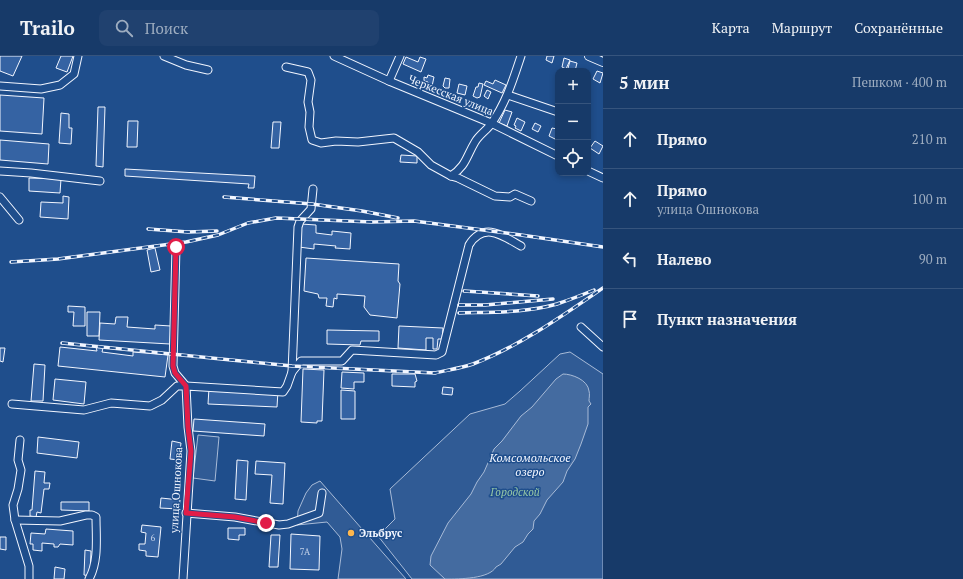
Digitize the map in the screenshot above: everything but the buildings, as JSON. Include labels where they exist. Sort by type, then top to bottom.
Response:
[{"type":"main road","points":[[589,56],[603,62]]},
{"type":"street","points":[[0,86],[41,89],[60,85],[74,74],[78,56]]},
{"type":"street","points":[[164,56],[208,70]]},
{"type":"street","name":"Черкесская улица","points":[[334,56],[389,81],[491,123],[555,155]]},
{"type":"street","points":[[389,81],[400,56]]},
{"type":"street","points":[[450,176],[460,170],[476,140],[491,123],[508,95],[520,56]]},
{"type":"street","points":[[286,68],[308,72],[310,80],[308,102],[310,112],[309,127],[312,140],[321,143],[336,141],[358,142],[394,138],[410,146],[431,165],[450,176],[458,178],[495,196],[510,197],[515,194],[531,201]]},
{"type":"street","points":[[508,95],[555,111]]},
{"type":"street","points":[[0,171],[100,181]]},
{"type":"street","points":[[591,172],[603,178]]},
{"type":"street","points":[[12,404],[84,410],[111,403],[150,406],[162,400],[177,386],[283,392],[288,386],[292,372],[298,227],[300,221],[311,209],[313,189]]},
{"type":"street","points":[[0,197],[19,220]]},
{"type":"street","points":[[292,372],[301,361],[342,362],[352,350],[436,355],[442,352],[469,245],[473,238],[477,234],[492,232],[521,246]]},
{"type":"street","points":[[176,247],[173,366],[175,373],[186,386]]},
{"type":"street","points":[[581,327],[603,347]]},
{"type":"street","name":"улица Ошнокова","points":[[183,579],[191,451],[186,386]]},
{"type":"street","points":[[20,440],[18,460],[21,470],[14,505],[15,520],[29,566],[29,579]]},
{"type":"street","points":[[186,513],[235,517],[279,525],[288,524],[319,513],[322,493]]},
{"type":"street","points":[[15,520],[60,521],[86,515],[96,517],[95,561],[90,579]]},
{"type":"shaded area","name":"Городской","points":[[570,352],[603,374],[603,579],[412,579],[378,536],[395,519],[390,489],[470,414],[505,404],[560,354]]},
{"type":"shaded area","points":[[198,435],[219,437],[215,481],[193,478]]},
{"type":"shaded area","name":"Эльбрус","points":[[320,481],[406,579],[338,579],[342,549],[340,537],[327,522],[297,525],[298,511],[306,493],[312,485]]},
{"type":"water","name":"Комсомольское озеро","points":[[563,374],[575,376],[586,384],[589,391],[589,401],[591,404],[588,407],[588,424],[581,444],[563,482],[547,500],[540,514],[534,521],[533,529],[523,542],[515,547],[501,564],[487,574],[474,578],[445,579],[430,565],[431,556],[448,523],[471,494],[484,472],[494,449],[521,416],[532,407],[556,379]]},
{"type":"railway","points":[[224,197],[312,204],[398,218]]},
{"type":"railway","points":[[11,262],[58,259],[186,242],[218,235],[248,223],[276,218],[372,222],[414,221],[603,247]]},
{"type":"railway","points":[[148,229],[188,232],[217,231]]},
{"type":"railway","points":[[62,343],[292,366],[435,373],[473,364],[490,357],[540,330],[603,288]]},
{"type":"railway","points":[[459,313],[508,312],[545,307],[594,290]]},
{"type":"railway","points":[[464,291],[538,296]]},
{"type":"railway","points":[[459,305],[485,305],[553,299]]},
{"type":"place","name":"Эльбрус","points":[[351,533]]},
{"type":"route","points":[[176,247],[173,366],[175,373],[186,386],[191,451],[186,513],[235,517],[266,523]]}]
